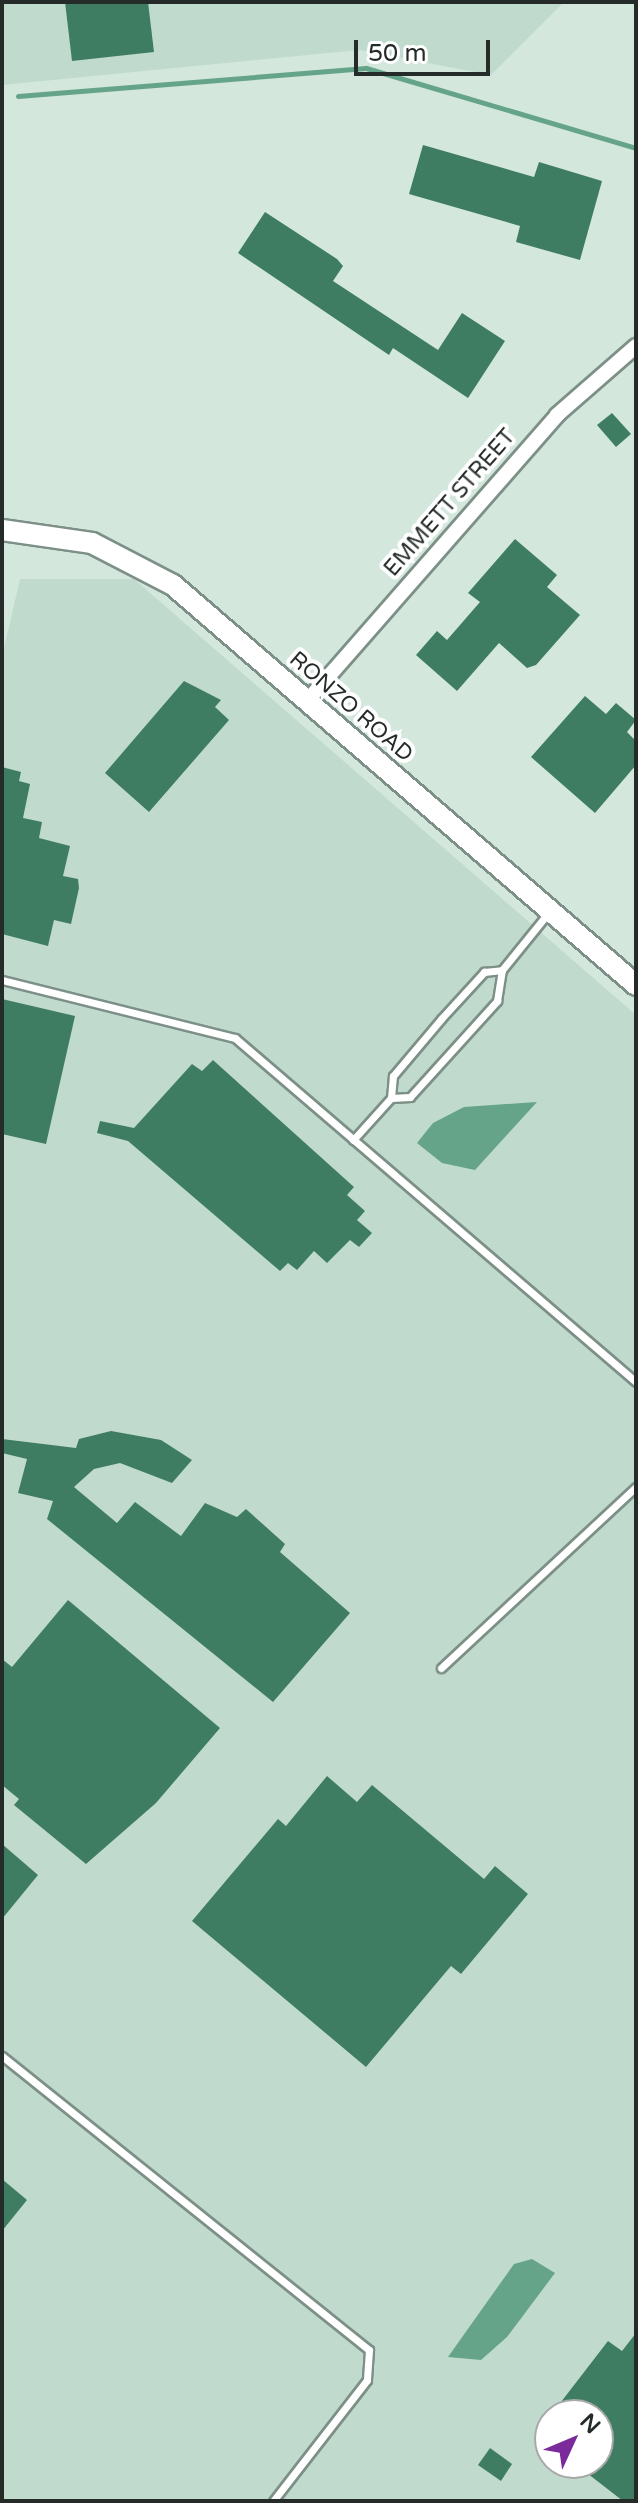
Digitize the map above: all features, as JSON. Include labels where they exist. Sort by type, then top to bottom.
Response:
[{"type":"main road","name":"RONZO ROAD","points":[[2,530],[92,543],[133,559],[307,701],[636,985]]},
{"type":"street","name":"EMMETT STREET","points":[[307,701],[557,415],[636,346]]},
{"type":"lane","points":[[391,1098],[410,1097],[497,1001],[502,970],[550,911]]},
{"type":"lane","points":[[353,1140],[391,1098],[393,1076],[457,1001],[484,972],[502,970]]},
{"type":"lane","points":[[2,980],[235,1038],[636,1382]]},
{"type":"lane","points":[[441,1668],[636,1487]]},
{"type":"lane","points":[[2,2056],[369,2350],[367,2380],[273,2501]]},
{"type":"shaded area","points":[[2,2],[564,2],[491,75],[359,50],[2,85]]},
{"type":"shaded area","points":[[20,579],[134,579],[636,1015],[636,2501],[2,2501],[2,657]]},
{"type":"shaded area","points":[[537,1102],[475,1170],[442,1163],[417,1143],[433,1123],[464,1107]]},
{"type":"shaded area","points":[[532,2259],[555,2273],[507,2337],[481,2360],[448,2357],[514,2264]]},
{"type":"building","points":[[65,2],[148,2],[154,52],[72,61]]},
{"type":"building","points":[[423,145],[534,177],[539,162],[602,181],[580,260],[516,242],[520,226],[409,194]]},
{"type":"building","points":[[265,212],[337,259],[343,266],[333,281],[438,350],[462,313],[505,341],[468,398],[393,348],[389,355],[238,253]]},
{"type":"building","points":[[612,413],[631,434],[616,447],[597,425]]},
{"type":"building","points":[[515,539],[557,575],[547,587],[580,615],[536,665],[527,668],[499,643],[457,691],[416,655],[437,631],[447,640],[480,602],[468,593]]},
{"type":"building","points":[[184,681],[221,700],[215,707],[229,720],[149,812],[105,773]]},
{"type":"building","points":[[585,696],[606,714],[616,703],[636,720],[627,732],[636,741],[636,765],[595,813],[531,757]]},
{"type":"building","points":[[2,767],[21,772],[19,781],[30,784],[23,818],[42,822],[39,838],[70,846],[63,876],[78,879],[79,888],[71,924],[54,920],[48,946],[2,934]]},
{"type":"building","points":[[2,999],[75,1016],[46,1144],[2,1134]]},
{"type":"building","points":[[213,1060],[354,1187],[347,1195],[365,1211],[357,1220],[372,1233],[359,1247],[350,1240],[327,1263],[314,1251],[297,1270],[288,1263],[280,1271],[128,1141],[97,1133],[100,1121],[134,1128],[192,1064],[202,1071]]},
{"type":"building","points":[[111,1431],[161,1440],[192,1460],[172,1483],[120,1463],[94,1469],[74,1487],[117,1523],[135,1502],[181,1536],[205,1503],[237,1517],[246,1509],[285,1544],[280,1552],[350,1613],[273,1702],[47,1519],[53,1501],[18,1493],[27,1459],[2,1453],[2,1439],[76,1448],[79,1439]]},
{"type":"building","points":[[68,1600],[220,1728],[156,1803],[86,1864],[14,1805],[19,1799],[2,1785],[2,1659],[12,1667]]},
{"type":"building","points":[[327,1776],[357,1802],[372,1785],[484,1879],[495,1866],[528,1894],[461,1974],[451,1966],[366,2067],[192,1921],[278,1819],[286,1826]]},
{"type":"building","points":[[2,1844],[38,1875],[2,1919]]},
{"type":"building","points":[[2,2179],[27,2200],[2,2231]]},
{"type":"building","points":[[636,2333],[636,2501],[623,2501],[595,2479],[614,2479],[614,2399],[563,2399],[608,2341],[622,2351]]},
{"type":"building","points":[[490,2448],[512,2464],[501,2481],[478,2465]]},
{"type":"waterway","points":[[18,96],[366,68],[636,148]]}]
